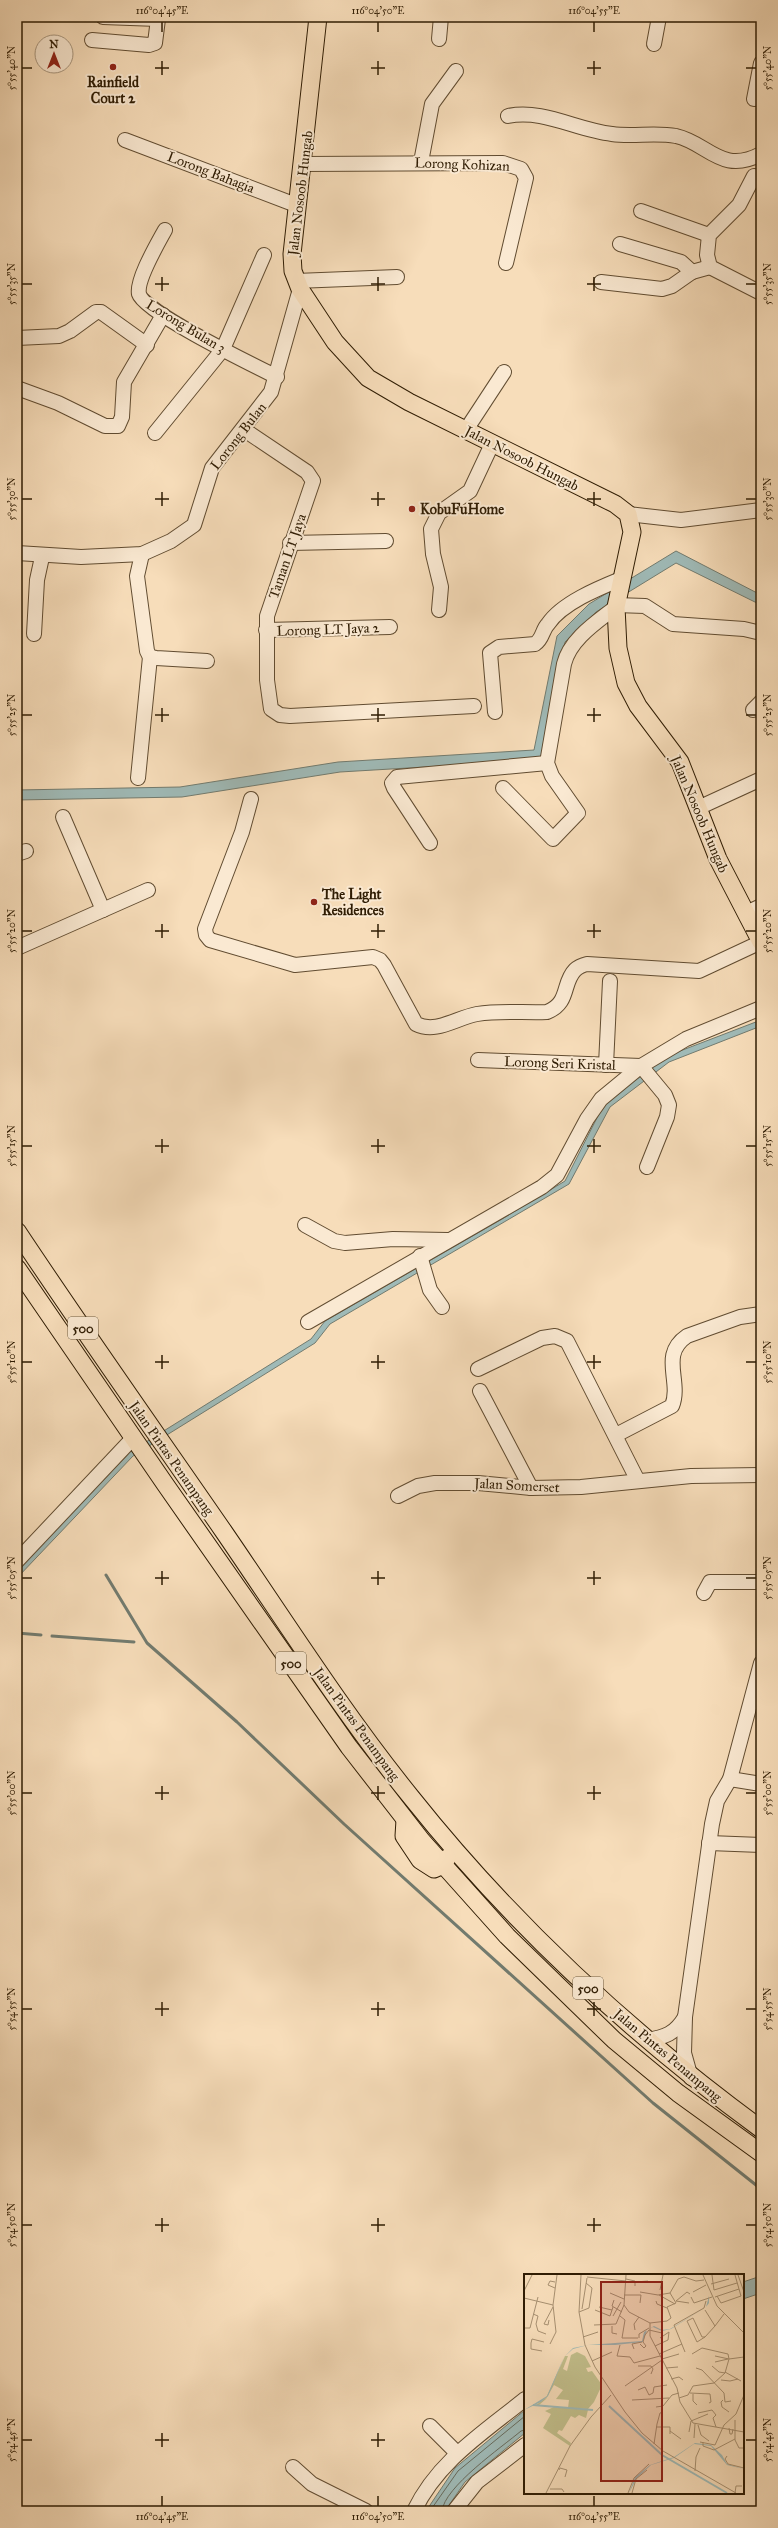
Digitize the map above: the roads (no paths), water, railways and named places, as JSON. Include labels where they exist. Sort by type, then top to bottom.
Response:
[{"type":"main road","name":"Jalan Nosoob Hungab","points":[[318,17],[303,164],[296,205],[292,254],[298,285],[335,342],[368,378],[409,402],[615,504],[628,514],[632,532],[620,581],[616,605],[618,648],[626,683],[638,706],[674,752],[718,859],[761,942]]},
{"type":"main road","name":"Jalan Pintas Penampang","points":[[17,1230],[305,1652],[410,1796],[434,1825],[523,1924],[604,2002],[646,2040],[692,2078],[761,2129]]},
{"type":"main road","name":"Jalan Pintas Penampang","points":[[17,1268],[349,1747],[443,1865],[518,1947],[609,2035],[678,2093],[761,2153]]},
{"type":"main road","points":[[434,1825],[436,1840],[446,1854],[443,1865]]},
{"type":"main road","points":[[604,2002],[600,2014],[604,2022],[630,2044],[639,2060]]},
{"type":"street","points":[[92,40],[149,45],[155,43],[158,18],[103,17]]},
{"type":"street","points":[[438,39],[441,17]]},
{"type":"street","points":[[654,44],[659,17]]},
{"type":"street","points":[[754,99],[761,63]]},
{"type":"street","points":[[421,162],[432,104],[456,72]]},
{"type":"street","points":[[508,116],[535,114],[611,134],[677,136],[720,158],[731,160],[755,156],[757,179],[739,205],[709,234],[707,255],[710,268]]},
{"type":"street","name":"Lorong Bahagia","points":[[125,140],[296,205]]},
{"type":"street","name":"Lorong Kohizan","points":[[303,164],[421,162],[504,163],[515,165],[524,173],[525,184],[506,263]]},
{"type":"street","points":[[641,211],[709,234]]},
{"type":"street","name":"Lorong Bulan 3","points":[[165,230],[139,288],[142,299],[163,315],[223,349],[277,377]]},
{"type":"street","points":[[620,244],[681,262],[692,272]]},
{"type":"street","points":[[155,433],[223,349],[264,255]]},
{"type":"street","points":[[601,282],[662,289],[672,286],[692,272],[710,268],[761,293]]},
{"type":"street","points":[[298,285],[396,277]]},
{"type":"street","name":"Lorong Bulan","points":[[17,553],[42,557],[142,554],[171,541],[194,525],[212,468],[268,398],[277,377],[298,285]]},
{"type":"street","points":[[17,338],[52,337],[64,334],[96,312],[101,312],[147,345]]},
{"type":"street","points":[[17,388],[58,404],[105,426],[114,427],[120,422],[122,417],[124,382],[147,345],[163,315]]},
{"type":"street","points":[[466,430],[504,372]]},
{"type":"street","name":"Taman LT Jaya","points":[[243,429],[312,477],[312,487],[290,543],[269,608],[266,630],[269,704],[274,713],[280,715],[323,715],[474,706]]},
{"type":"street","points":[[439,610],[441,588],[433,554],[431,529],[439,513],[470,491],[492,444]]},
{"type":"street","points":[[628,514],[681,520],[761,510]]},
{"type":"street","points":[[290,543],[386,541]]},
{"type":"street","points":[[138,778],[150,657],[146,651],[138,590],[137,569],[142,554]]},
{"type":"street","points":[[34,634],[37,580],[42,557]]},
{"type":"street","points":[[495,712],[490,653],[499,647],[535,644],[541,638],[548,624],[569,606],[589,593],[620,581]]},
{"type":"street","points":[[503,788],[553,839],[578,813],[552,776],[547,763],[566,656],[590,628],[616,605],[645,606],[673,624],[728,627],[761,633]]},
{"type":"street","name":"Lorong LT Jaya 2","points":[[266,630],[390,627]]},
{"type":"street","points":[[150,657],[207,661]]},
{"type":"street","points":[[430,843],[394,788],[392,783],[398,777],[547,763]]},
{"type":"street","points":[[698,808],[761,778]]},
{"type":"street","points":[[251,799],[242,832],[205,929],[206,935],[210,940],[294,965],[373,957],[380,960],[384,965],[416,1024],[424,1028],[433,1028],[477,1014],[547,1012],[555,1009],[561,1003],[574,972],[587,964],[699,971],[761,942]]},
{"type":"street","points":[[63,818],[103,910]]},
{"type":"street","points":[[17,948],[148,890]]},
{"type":"street","points":[[746,913],[761,906]]},
{"type":"street","points":[[606,1064],[610,981]]},
{"type":"street","points":[[308,1322],[551,1180],[566,1160],[596,1106],[647,1071],[686,1039],[761,1008]]},
{"type":"street","name":"Lorong Seri Kristal","points":[[478,1060],[606,1064],[647,1071]]},
{"type":"street","points":[[647,1071],[669,1105],[667,1117],[647,1166]]},
{"type":"street","points":[[305,1225],[334,1241],[345,1243],[393,1239],[448,1240]]},
{"type":"street","points":[[420,1256],[430,1290],[442,1307]]},
{"type":"street","points":[[616,1436],[672,1406],[672,1357],[675,1344],[687,1336],[740,1316],[761,1314]]},
{"type":"street","points":[[478,1369],[542,1338],[555,1336],[567,1341],[638,1481]]},
{"type":"street","points":[[480,1391],[531,1488]]},
{"type":"street","points":[[17,1561],[134,1438]]},
{"type":"street","name":"Jalan Somerset","points":[[398,1496],[418,1486],[435,1483],[478,1483],[531,1488],[581,1488],[691,1476],[761,1475]]},
{"type":"street","points":[[704,1593],[710,1582],[761,1582]]},
{"type":"street","points":[[692,2078],[684,2053],[685,2017],[709,1843],[717,1801],[730,1779],[761,1663]]},
{"type":"street","points":[[730,1779],[761,1784]]},
{"type":"street","points":[[709,1843],[761,1845]]},
{"type":"street","points":[[646,2040],[669,2035],[678,2028],[685,2017]]},
{"type":"street","points":[[414,2511],[421,2495],[456,2452],[524,2400]]},
{"type":"street","points":[[430,2426],[456,2452]]},
{"type":"street","points":[[454,2511],[477,2482],[524,2446]]},
{"type":"street","points":[[292,2467],[312,2484],[366,2511]]},
{"type":"water","points":[[676,551],[761,595],[761,605],[676,563],[596,612],[565,642],[543,760],[340,772],[182,797],[17,800],[17,790],[180,787],[338,762],[534,750],[557,636],[589,604]]},
{"type":"water","points":[[761,1020],[761,1026],[669,1062],[610,1107],[569,1184],[330,1324],[315,1343],[133,1456],[17,1578],[17,1570],[130,1452],[311,1339],[325,1321],[565,1181],[604,1104],[667,1056]]},
{"type":"water","points":[[761,2276],[761,2293],[744,2299],[744,2282]]},
{"type":"water","points":[[524,2411],[524,2434],[465,2482],[445,2511],[426,2511],[455,2468]]},
{"type":"waterway","points":[[106,1575],[147,1643],[237,1722],[344,1824],[653,2103],[761,2189]]},
{"type":"waterway","points":[[17,1633],[41,1635]]},
{"type":"waterway","points":[[52,1636],[134,1642]]},
{"type":"place","name":"Rainfield Court 2","points":[[113,67]]},
{"type":"place","name":"KobuFuHome","points":[[412,509]]},
{"type":"place","name":"The Light Residences","points":[[314,902]]}]
